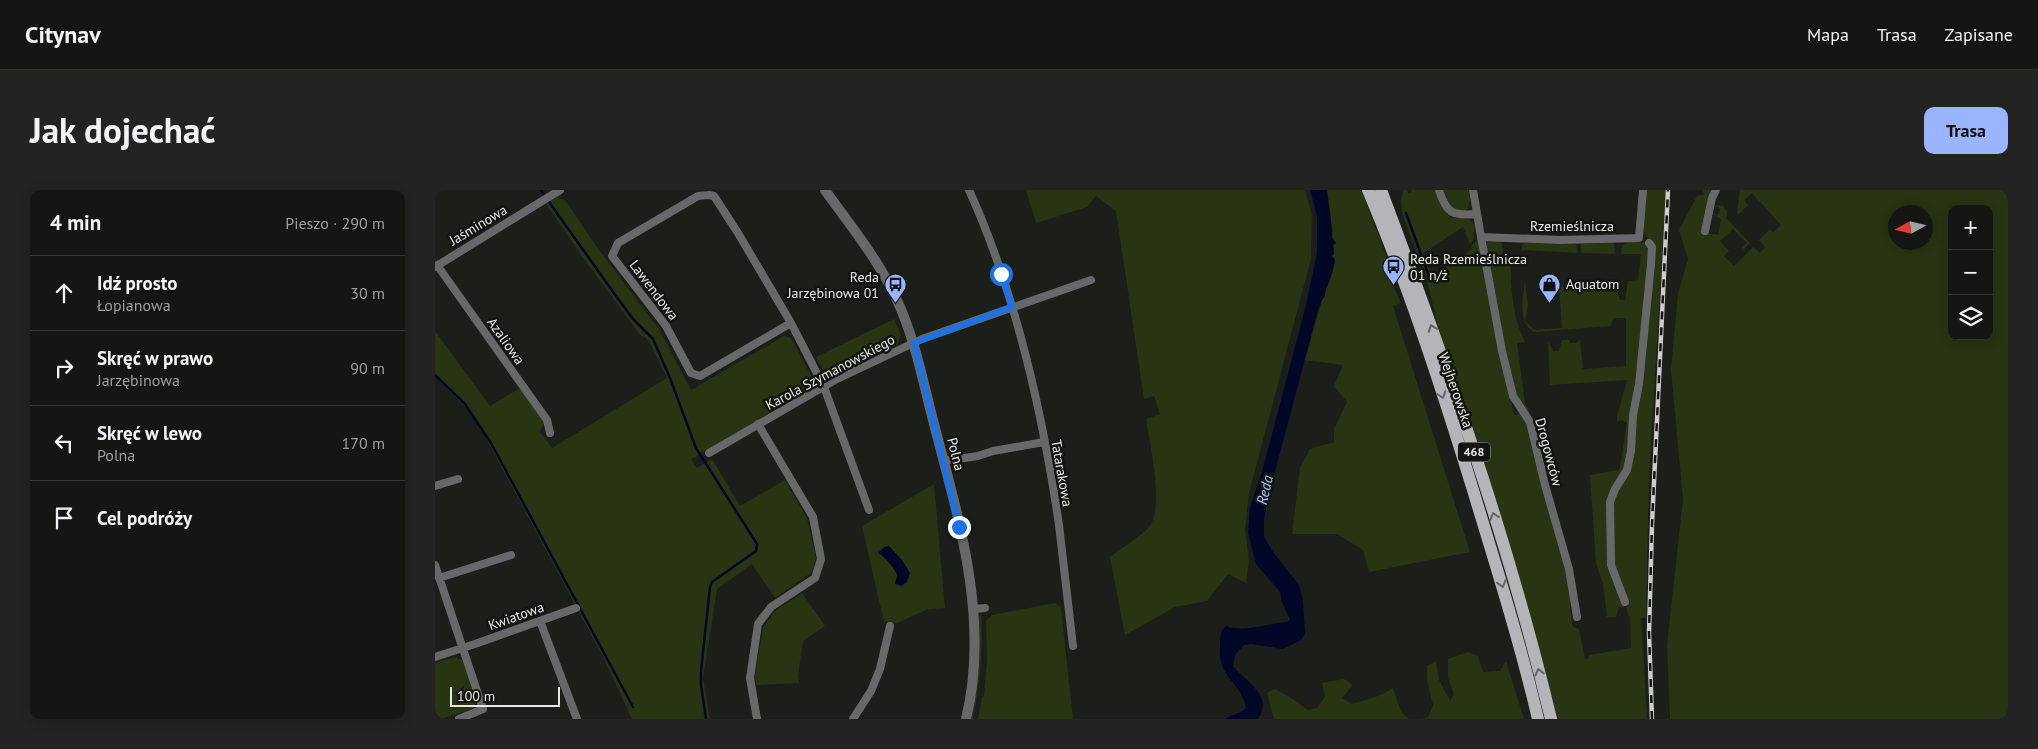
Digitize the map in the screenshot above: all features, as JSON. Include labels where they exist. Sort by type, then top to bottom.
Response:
[{"type":"main road","name":"Wejherowska","points":[[1368,190],[1431,361],[1462,454],[1507,600],[1538,719]]},
{"type":"main road","name":"Wejherowska","points":[[1381,190],[1450,378],[1516,588],[1551,719]]},
{"type":"street","name":"Jaśminowa","points":[[436,266],[560,190]]},
{"type":"street","name":"Polna","points":[[825,190],[886,278],[901,309],[914,343],[959,525],[974,609],[974,667],[966,719]]},
{"type":"street","name":"Tatarakowa","points":[[969,190],[995,254],[1012,307],[1044,442],[1058,524],[1073,646]]},
{"type":"street","points":[[1439,190],[1449,211],[1461,215],[1477,214]]},
{"type":"street","points":[[1473,190],[1481,237]]},
{"type":"street","name":"Rzemieślnicza","points":[[1481,237],[1561,240],[1639,238],[1643,190]]},
{"type":"street","points":[[1705,231],[1712,198],[1716,190]]},
{"type":"street","name":"Lawendowa","points":[[791,323],[705,374],[696,376],[688,369],[666,326],[612,256],[612,252],[618,243],[698,196],[714,196],[791,323],[824,387],[869,510]]},
{"type":"street","name":"Drogowców","points":[[1481,237],[1502,352],[1513,396],[1530,422],[1545,485],[1567,562],[1577,618]]},
{"type":"street","points":[[1625,602],[1611,565],[1610,502],[1615,489],[1627,470],[1631,451],[1633,416],[1638,393],[1651,264],[1652,247],[1649,242]]},
{"type":"street","name":"Azaliowa","points":[[436,266],[547,420],[550,433]]},
{"type":"street","name":"Karola Szymanowskiego","points":[[709,453],[824,387],[914,343],[1091,280]]},
{"type":"street","name":"Karola Szymanowskiego","points":[[757,719],[750,678],[758,624],[771,607],[815,578],[821,559],[813,517],[758,424]]},
{"type":"street","points":[[943,461],[978,456],[993,451],[1044,442]]},
{"type":"street","points":[[435,486],[458,479]]},
{"type":"street","points":[[439,578],[511,555]]},
{"type":"street","points":[[435,565],[483,709],[459,719]]},
{"type":"street","name":"Kwiatowa","points":[[435,657],[576,608]]},
{"type":"street","points":[[974,609],[985,608]]},
{"type":"street","points":[[540,621],[577,719]]},
{"type":"street","points":[[853,719],[871,690],[880,669],[891,626]]},
{"type":"green space","points":[[1026,190],[1305,190],[1312,215],[1311,259],[1249,493],[1245,530],[1249,560],[1246,583],[1228,574],[1207,601],[1175,607],[1125,635],[1110,557],[1147,529],[1154,516],[1156,504],[1155,474],[1146,419],[1160,414],[1154,396],[1144,399],[1116,211],[1096,196],[1087,207],[1036,223]]},
{"type":"green space","points":[[1327,190],[1361,190],[1389,263],[1387,264],[1390,278],[1401,303],[1393,306],[1470,552],[1369,572],[1363,550],[1337,534],[1292,534],[1300,467],[1310,449],[1334,442],[1334,429],[1347,402],[1334,386],[1343,365],[1305,360],[1335,260],[1332,256],[1334,254],[1332,224],[1329,215]]},
{"type":"green space","points":[[1403,190],[1407,190],[1408,193],[1412,192],[1411,190],[1436,190],[1441,206],[1450,217],[1470,220],[1475,225],[1473,240],[1470,244],[1463,227],[1423,253],[1432,277],[1472,249],[1471,246],[1476,241],[1478,233],[1514,415],[1518,415],[1517,407],[1525,416],[1546,501],[1565,563],[1573,627],[1579,629],[1585,659],[1589,658],[1589,655],[1631,648],[1630,616],[1628,616],[1625,596],[1614,571],[1613,496],[1628,473],[1650,241],[1646,236],[1643,224],[1646,190],[1666,190],[1649,477],[1646,618],[1641,618],[1647,719],[1557,719],[1522,589],[1437,323],[1428,284],[1402,213],[1401,201]]},
{"type":"green space","points":[[1444,190],[1468,190],[1470,199],[1468,209],[1465,211],[1452,209]]},
{"type":"green space","points":[[1703,190],[1711,190],[1701,232],[1718,235],[1721,219],[1712,212],[1717,215],[1720,209],[1716,205],[1723,206],[1727,211],[1726,218],[1750,243],[1744,249],[1742,248],[1747,243],[1733,229],[1720,241],[1729,251],[1724,256],[1734,266],[1753,247],[1760,253],[1765,247],[1759,240],[1770,229],[1773,232],[1781,225],[1752,193],[1744,200],[1748,205],[1739,214],[1737,213],[1740,190],[2008,190],[2008,719],[1670,719],[1667,645],[1683,499],[1671,370],[1678,293],[1688,259],[1679,230],[1697,196],[1704,195]]},
{"type":"green space","points":[[565,191],[558,198],[565,200],[599,250],[659,329],[691,390],[784,336],[791,338],[813,379],[809,389],[691,459],[697,468],[712,459],[740,506],[785,480],[807,518],[816,558],[811,573],[775,598],[752,564],[717,589],[703,678],[710,719],[632,719],[603,657],[474,416],[435,377],[435,331],[490,406],[520,388],[544,422],[540,432],[552,448],[667,378],[650,343],[645,337],[641,336],[546,204]]},
{"type":"green space","points":[[1487,241],[1501,241],[1505,260],[1511,261],[1513,303],[1525,342],[1517,343],[1525,404],[1531,414],[1528,414],[1514,392],[1486,256]]},
{"type":"green space","points":[[1627,241],[1647,243],[1650,248],[1638,380],[1632,410],[1628,419],[1630,428],[1626,466],[1614,488],[1610,549],[1624,605],[1623,608],[1619,607],[1616,617],[1607,617],[1603,583],[1596,564],[1590,475],[1620,468],[1627,423],[1622,420],[1617,421],[1617,416],[1627,380],[1550,385],[1548,341],[1553,351],[1559,351],[1562,340],[1577,343],[1580,339],[1583,369],[1626,366],[1626,318],[1614,318],[1610,326],[1534,332],[1525,322],[1522,302],[1525,281],[1528,306],[1525,321],[1534,330],[1562,328],[1559,287],[1619,282],[1618,294],[1620,300],[1625,300],[1628,281],[1638,280],[1641,254],[1621,254],[1622,245],[1627,244]]},
{"type":"green space","points":[[1527,242],[1576,244],[1578,253],[1523,250],[1522,252],[1522,245]]},
{"type":"green space","points":[[1614,242],[1615,254],[1581,253],[1581,244]]},
{"type":"green space","points":[[894,319],[901,335],[897,345],[834,374],[824,372],[816,357]]},
{"type":"green space","points":[[934,484],[945,608],[928,609],[897,623],[884,622],[862,526]]},
{"type":"green space","points":[[802,593],[825,626],[803,641],[798,675],[799,683],[756,685],[755,677],[763,627],[775,611]]},
{"type":"green space","points":[[1055,603],[1061,608],[1073,719],[978,719],[982,697],[984,696],[987,660],[986,621],[992,615]]},
{"type":"green space","points":[[981,613],[982,640],[979,679],[973,719],[969,719],[978,618]]},
{"type":"green space","points":[[1468,652],[1478,656],[1483,672],[1500,671],[1506,661],[1524,719],[1422,719],[1428,717],[1433,705],[1427,680],[1427,666],[1436,661],[1439,680],[1450,701],[1454,694],[1448,678],[1448,659]]},
{"type":"green space","points":[[455,657],[462,660],[476,702],[474,708],[441,719],[435,719],[435,663]]},
{"type":"green space","points":[[1344,679],[1353,685],[1342,698],[1352,704],[1378,696],[1393,688],[1401,712],[1409,719],[1274,719],[1267,693],[1275,689],[1308,710],[1317,708],[1325,697],[1322,683]]},
{"type":"water","name":"Reda","points":[[1310,190],[1327,190],[1332,238],[1336,243],[1333,245],[1334,254],[1332,256],[1335,260],[1325,296],[1318,310],[1264,519],[1264,537],[1273,552],[1299,585],[1303,600],[1305,634],[1301,640],[1283,649],[1251,644],[1244,645],[1235,655],[1233,666],[1261,696],[1262,710],[1258,719],[1226,719],[1242,712],[1246,708],[1239,691],[1222,665],[1220,635],[1222,630],[1226,626],[1249,628],[1290,620],[1280,592],[1256,564],[1248,533],[1250,507],[1262,472],[1306,305],[1317,253],[1317,216]]},
{"type":"water","points":[[889,546],[902,560],[910,573],[907,582],[901,586],[895,584],[897,575],[878,553],[884,547]]},
{"type":"waterway","points":[[541,190],[545,196]]},
{"type":"waterway","points":[[549,202],[633,319],[653,339],[670,378],[696,448],[757,544],[756,551],[712,582],[710,587],[701,671],[706,719]]},
{"type":"waterway","points":[[1406,213],[1430,279]]},
{"type":"waterway","points":[[435,375],[465,404],[491,443],[633,707]]},
{"type":"railway","points":[[1652,719],[1649,633],[1652,524],[1668,190]]},
{"type":"place","name":"Reda Rzemieślnicza 01 n/ż","points":[[1394,286]]},
{"type":"place","name":"Aquatom","points":[[1550,303]]},
{"type":"place","name":"Reda Jarzębinowa 01","points":[[895,304]]},
{"type":"route","points":[[959,527],[914,343],[936,333],[1012,307],[1001,274]]}]
